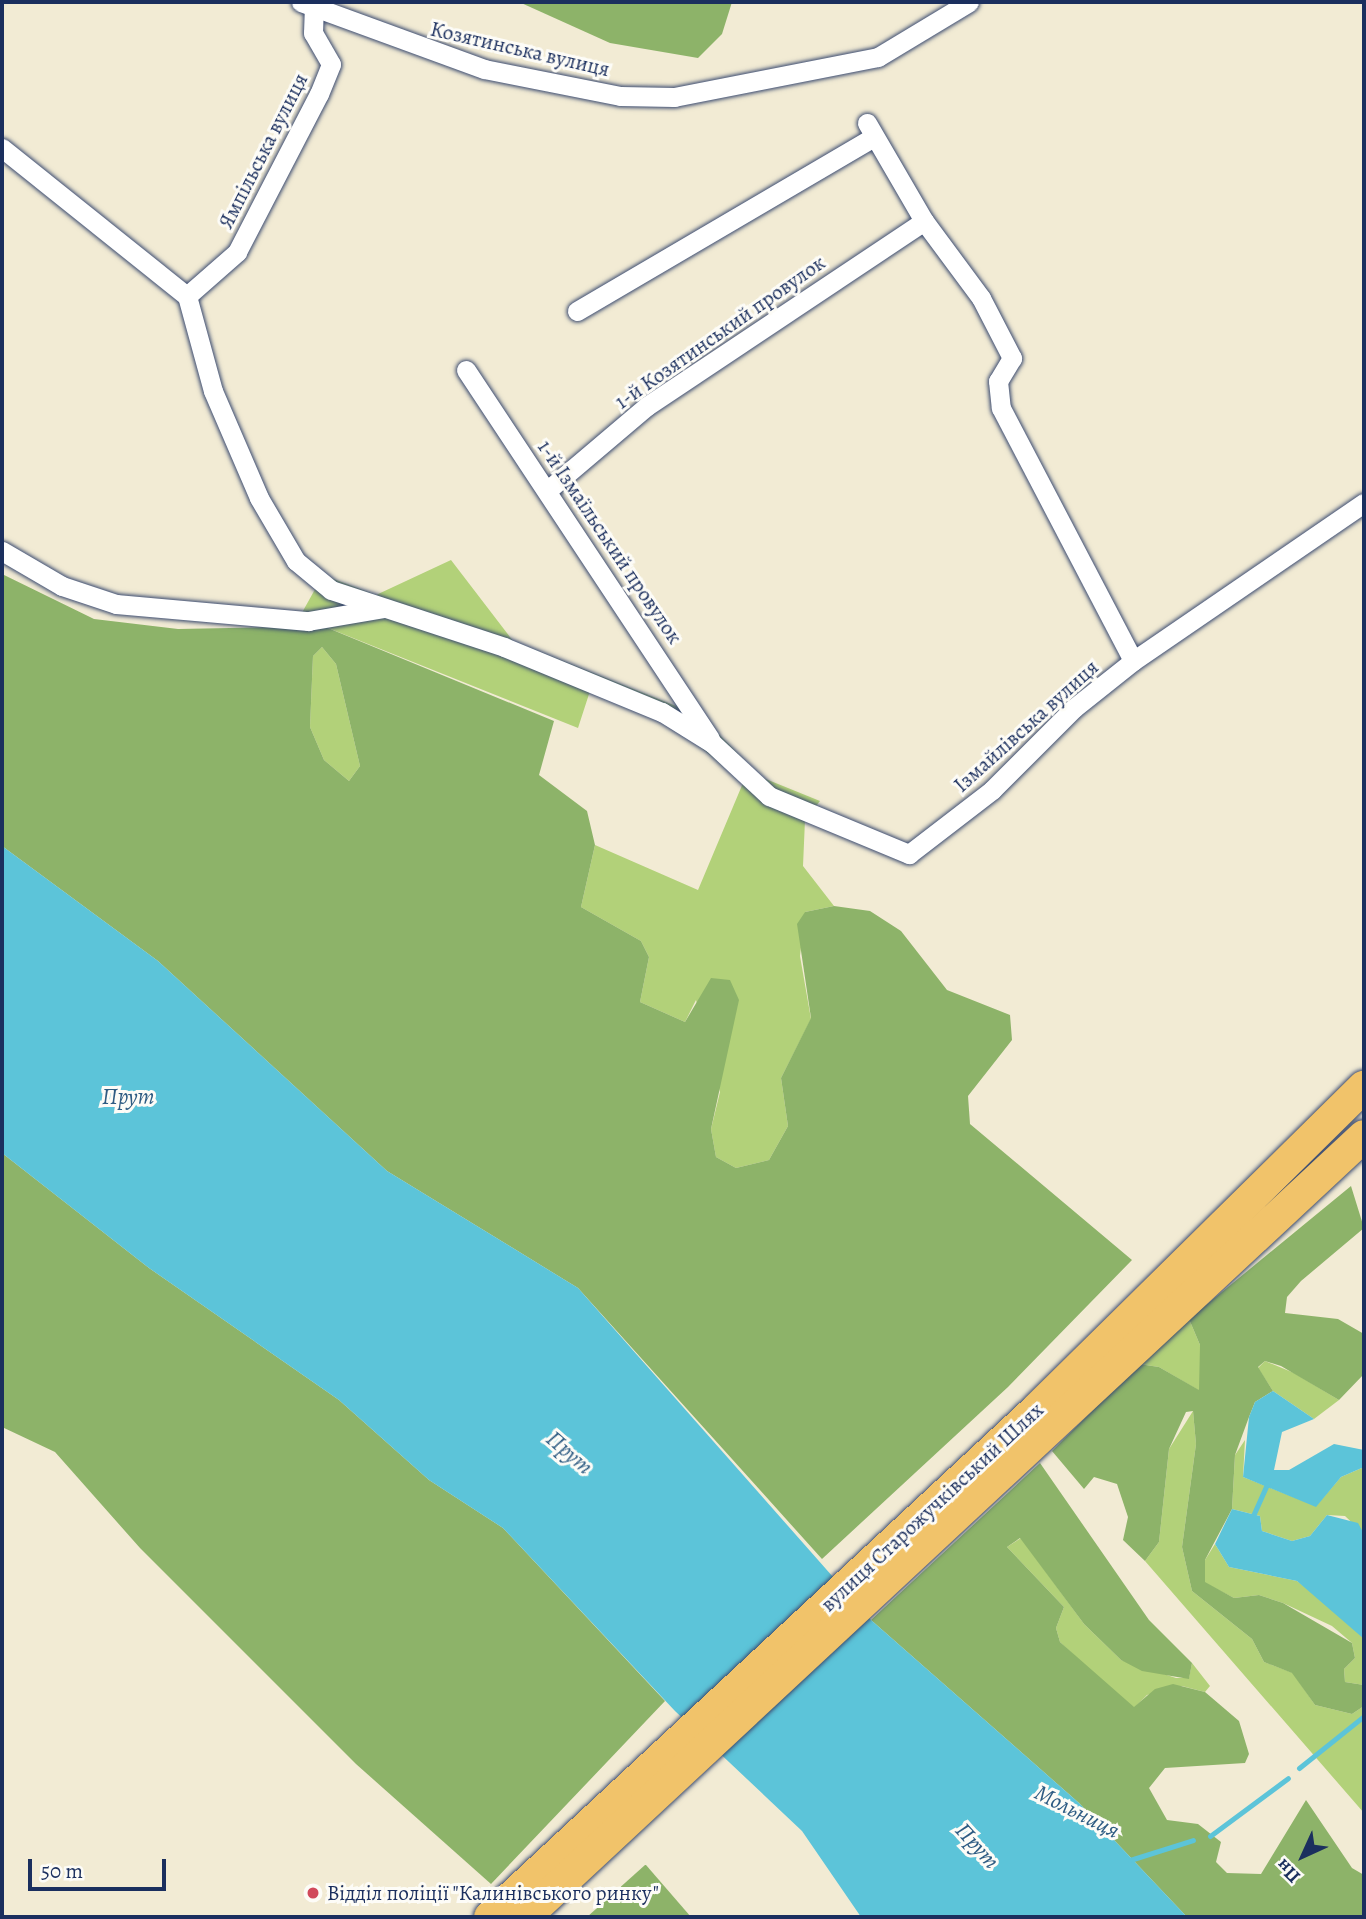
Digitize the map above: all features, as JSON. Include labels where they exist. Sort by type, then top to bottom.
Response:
[{"type":"main road","name":"вулиця Старожучківський Шлях","points":[[525,1917],[1041,1422],[1364,1087]]},
{"type":"main road","name":"вулиця Старожучківський Шлях","points":[[490,1917],[1364,1136]]},
{"type":"street","name":"Козятинська вулиця","points":[[307,5],[484,69],[620,96],[674,97],[878,57],[969,2]]},
{"type":"street","name":"Ямпільська вулиця","points":[[187,296],[237,252],[319,94],[331,64],[313,33],[307,5]]},
{"type":"street","points":[[576,311],[621,279],[870,130],[924,221],[981,298],[1012,358],[998,381],[1001,408],[1133,661]]},
{"type":"street","points":[[2,148],[187,296],[212,391],[296,561],[331,590],[504,647],[662,712],[712,743]]},
{"type":"street","name":"1-й Козятинський провулок","points":[[549,489],[647,406],[924,221]]},
{"type":"street","name":"1-й Ізмаїльський провулок","points":[[466,370],[549,489],[712,743]]},
{"type":"street","name":"Ізмайлівська вулиця","points":[[712,743],[769,796],[909,854],[992,790],[1074,708],[1133,661],[1364,503]]},
{"type":"street","points":[[2,551],[62,586],[116,604],[308,621],[384,608]]},
{"type":"green space","points":[[519,2],[732,2],[722,34],[698,58],[610,43]]},
{"type":"green space","points":[[451,560],[513,641],[701,716],[761,777],[820,801],[805,820],[803,866],[834,906],[805,912],[800,956],[811,1019],[781,1078],[788,1126],[769,1160],[736,1168],[716,1157],[711,1129],[720,1092],[696,1000],[685,1022],[640,1002],[649,957],[641,941],[581,907],[595,845],[698,890],[743,783],[672,723],[590,691],[578,728],[323,626],[294,627],[323,575],[376,595]]},
{"type":"green space","points":[[2,574],[94,619],[178,629],[323,626],[554,721],[539,775],[587,811],[595,845],[581,907],[641,941],[649,957],[640,1002],[685,1022],[711,978],[730,980],[739,1000],[711,1129],[716,1157],[736,1168],[769,1160],[788,1126],[781,1078],[811,1018],[797,924],[805,912],[834,906],[870,911],[901,931],[947,990],[1010,1015],[1012,1040],[968,1096],[970,1124],[1132,1260],[1008,1387],[822,1559],[578,1288],[387,1171],[158,961],[2,846]],"holes":[[[322,647],[336,664],[360,766],[349,781],[324,760],[310,727],[313,656]]]},
{"type":"green space","points":[[322,647],[336,664],[360,766],[349,781],[324,760],[310,727],[313,656]]},
{"type":"green space","points":[[2,1153],[149,1268],[339,1400],[429,1480],[503,1528],[665,1701],[491,1884],[356,1764],[140,1548],[55,1452],[2,1427]]},
{"type":"green space","points":[[1351,1186],[1364,1228],[1301,1281],[1287,1297],[1285,1313],[1338,1319],[1364,1334],[1364,1374],[1339,1400],[1281,1366],[1265,1361],[1258,1367],[1273,1391],[1255,1402],[1235,1455],[1232,1509],[1205,1560],[1205,1582],[1234,1598],[1259,1595],[1283,1603],[1352,1643],[1355,1658],[1344,1669],[1345,1682],[1364,1685],[1364,1706],[1352,1714],[1315,1705],[1292,1673],[1264,1662],[1252,1639],[1192,1591],[1182,1547],[1196,1444],[1193,1411],[1186,1412],[1169,1449],[1159,1542],[1145,1561],[1123,1540],[1128,1517],[1117,1484],[1094,1477],[1084,1489],[1052,1451],[1139,1364],[1159,1367],[1199,1390],[1200,1345],[1189,1319]]},
{"type":"green space","points":[[1189,1319],[1200,1345],[1200,1391],[1159,1367],[1139,1364]]},
{"type":"green space","points":[[1265,1361],[1294,1373],[1339,1400],[1314,1419],[1273,1391],[1258,1368]]},
{"type":"green space","points":[[1193,1411],[1196,1444],[1182,1547],[1192,1591],[1252,1639],[1264,1662],[1293,1673],[1315,1705],[1352,1714],[1364,1706],[1364,1813],[1145,1561],[1159,1542],[1169,1449]]},
{"type":"green space","points":[[1245,1440],[1243,1477],[1316,1506],[1341,1477],[1364,1467],[1364,1534],[1345,1516],[1327,1515],[1310,1536],[1292,1541],[1262,1531],[1260,1516],[1232,1509],[1235,1455]]},
{"type":"green space","points":[[1040,1463],[1149,1620],[1192,1663],[1189,1679],[1142,1671],[1121,1660],[1084,1624],[1020,1538],[1007,1547],[1064,1607],[1056,1628],[1060,1642],[1134,1707],[1155,1689],[1173,1684],[1205,1692],[1239,1721],[1249,1754],[1245,1763],[1165,1768],[1149,1788],[1167,1820],[1198,1824],[1221,1842],[1216,1862],[1227,1873],[1261,1874],[1306,1800],[1352,1868],[1364,1875],[1364,1917],[1187,1917],[1079,1803],[871,1620]]},
{"type":"green space","points":[[1021,1538],[1084,1624],[1121,1660],[1176,1678],[1189,1678],[1192,1663],[1210,1686],[1205,1692],[1182,1686],[1147,1695],[1134,1708],[1121,1699],[1060,1642],[1056,1628],[1064,1607],[1007,1547]]},
{"type":"green space","points":[[1215,1544],[1229,1567],[1297,1581],[1342,1615],[1364,1639],[1364,1685],[1345,1682],[1344,1669],[1355,1658],[1352,1643],[1332,1626],[1283,1603],[1259,1595],[1234,1598],[1205,1583],[1205,1560]]},
{"type":"green space","points":[[645,1865],[691,1917],[587,1917]]},
{"type":"water","name":"Прут","points":[[2,846],[158,961],[387,1171],[578,1288],[871,1620],[1079,1803],[1187,1917],[861,1917],[802,1831],[675,1711],[503,1528],[429,1480],[339,1400],[149,1268],[2,1153]]},
{"type":"water","points":[[1273,1391],[1314,1419],[1282,1432],[1274,1470],[1289,1470],[1334,1444],[1364,1450],[1364,1467],[1341,1477],[1316,1507],[1243,1477],[1249,1417],[1255,1402]]},
{"type":"water","points":[[1232,1509],[1260,1516],[1262,1531],[1292,1541],[1310,1536],[1327,1515],[1358,1523],[1364,1534],[1364,1639],[1297,1581],[1229,1567],[1215,1544]]},
{"type":"waterway","points":[[1252,1518],[1268,1482]]},
{"type":"waterway","name":"Мольниця","points":[[1299,1768],[1364,1716]]},
{"type":"waterway","name":"Мольниця","points":[[1210,1836],[1288,1778]]},
{"type":"waterway","name":"Мольниця","points":[[1130,1860],[1193,1840]]},
{"type":"place","name":"Відділ поліції \"Калинівського ринку\"","points":[[313,1893]]}]
